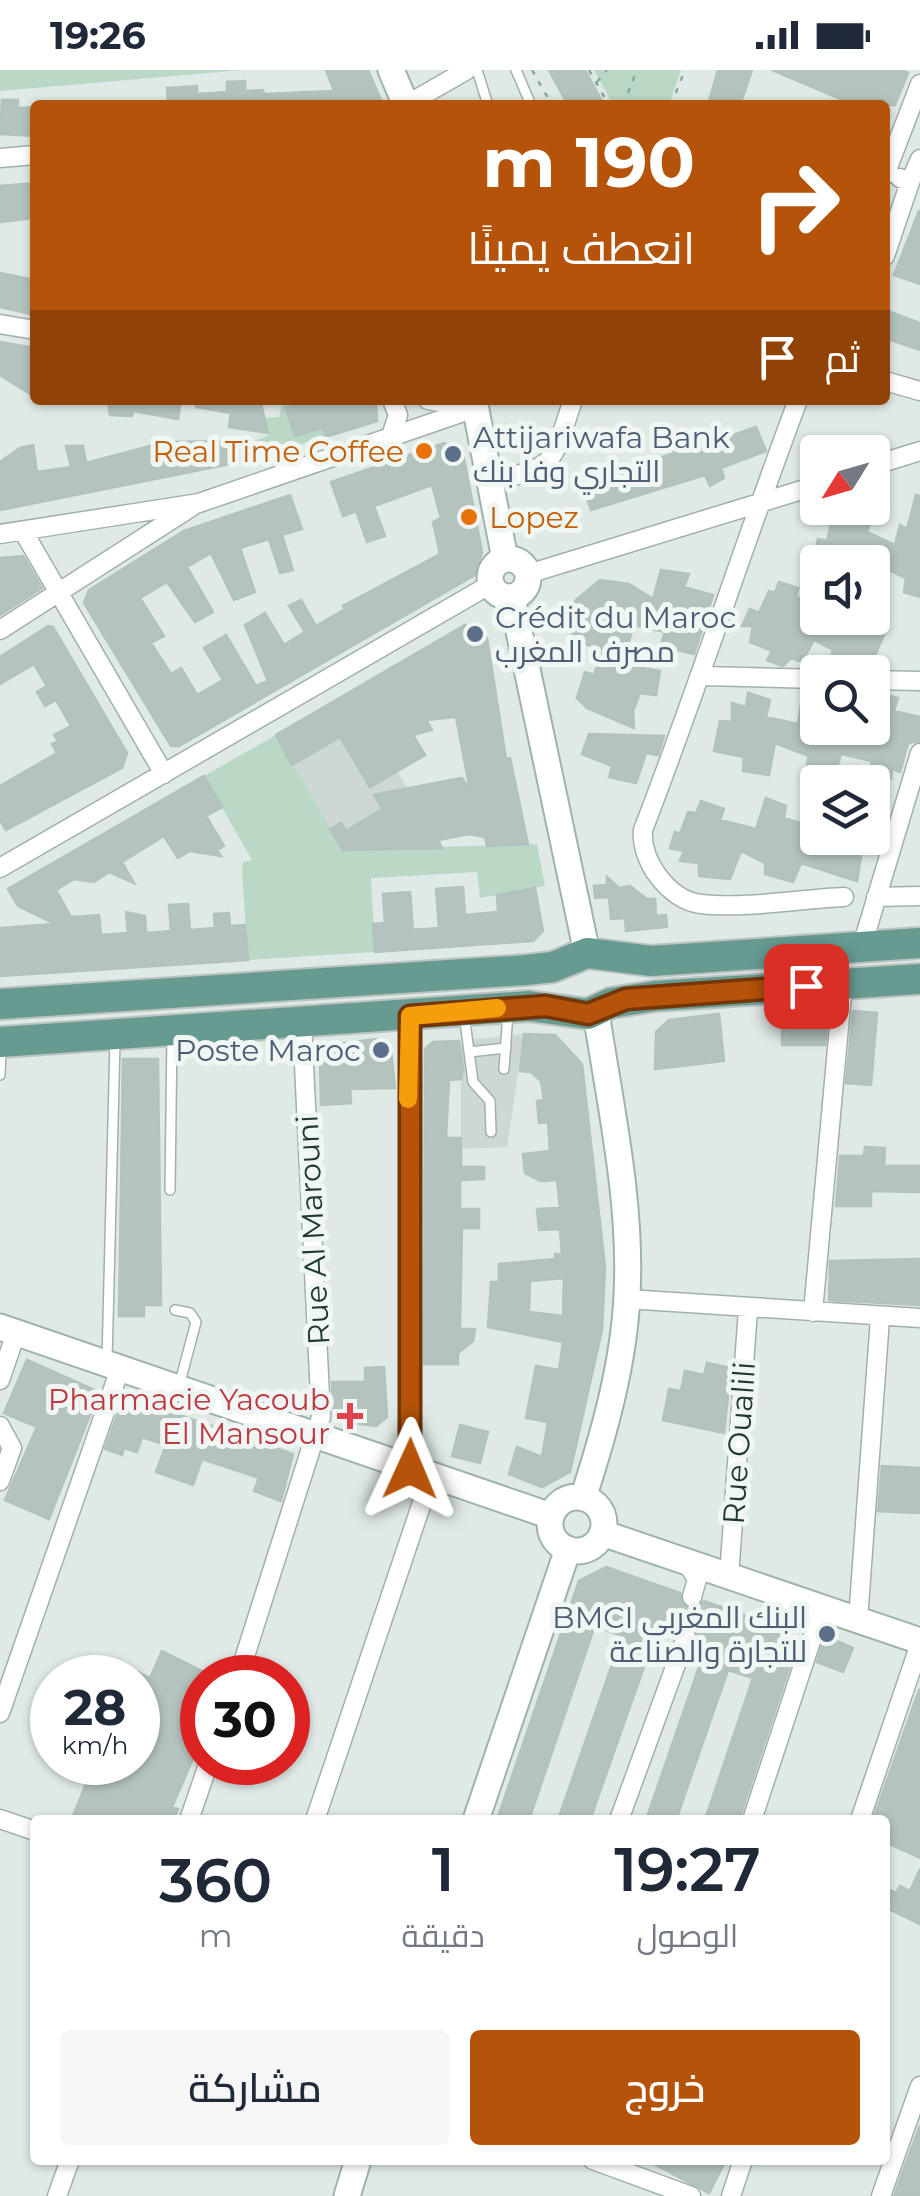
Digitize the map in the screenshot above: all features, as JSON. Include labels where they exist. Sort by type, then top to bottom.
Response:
[{"type":"main road","points":[[0,1004],[526,970],[585,958],[650,961],[920,942]]},
{"type":"main road","points":[[585,958],[618,978],[593,1008]]},
{"type":"main road","points":[[585,958],[558,988],[593,1008]]},
{"type":"main road","points":[[1,1042],[508,1008],[593,1008],[655,996],[920,979]]},
{"type":"street","points":[[391,70],[404,100]]},
{"type":"street","points":[[415,100],[467,70]]},
{"type":"street","points":[[890,161],[920,84]]},
{"type":"street","points":[[0,158],[30,155]]},
{"type":"street","points":[[890,241],[920,158]]},
{"type":"street","points":[[890,176],[910,182]]},
{"type":"street","points":[[0,324],[30,329]]},
{"type":"street","points":[[890,382],[920,391]]},
{"type":"street","points":[[391,436],[398,416],[394,405]]},
{"type":"street","points":[[0,534],[198,503],[472,405]]},
{"type":"street","points":[[475,405],[505,559]]},
{"type":"street","points":[[490,481],[531,473],[548,464],[571,405]]},
{"type":"street","points":[[796,405],[758,504],[702,676],[643,830],[643,854],[672,890],[702,904],[844,897]]},
{"type":"street","points":[[890,460],[920,451]]},
{"type":"street","points":[[528,574],[800,491]]},
{"type":"street","points":[[0,630],[198,503]]},
{"type":"street","points":[[23,531],[164,774]]},
{"type":"street","points":[[0,868],[164,774],[502,591],[524,591],[528,574],[522,564],[505,559]]},
{"type":"street","points":[[505,559],[491,571],[502,591],[585,958]]},
{"type":"street","points":[[702,676],[800,679]]},
{"type":"street","points":[[890,681],[920,682]]},
{"type":"street","points":[[862,946],[920,753]]},
{"type":"street","points":[[876,898],[919,893]]},
{"type":"street","points":[[814,1312],[844,984]]},
{"type":"street","points":[[583,1498],[610,1399],[627,1299],[622,1192],[593,1008]]},
{"type":"street","points":[[317,1815],[420,1472],[410,1016]]},
{"type":"street","name":"Rue Al Marouni","points":[[246,1655],[318,1438],[320,1314],[302,1022]]},
{"type":"street","points":[[627,1299],[920,1318]]},
{"type":"street","name":"Rue Oualili","points":[[727,1576],[748,1308]]},
{"type":"street","points":[[858,1620],[880,1318]]},
{"type":"street","points":[[0,1380],[8,1330],[551,1516]]},
{"type":"street","points":[[0,1713],[114,1367]]},
{"type":"street","points":[[0,1426],[12,1448],[0,1481]]},
{"type":"street","points":[[583,1498],[600,1512],[602,1534],[588,1548],[568,1549],[553,1536],[551,1516],[564,1500],[583,1498]]},
{"type":"street","points":[[602,1534],[920,1643],[862,1815]]},
{"type":"street","points":[[478,1815],[568,1549]]},
{"type":"street","points":[[686,1562],[696,1580],[696,1599],[706,1586],[727,1576]]},
{"type":"street","points":[[754,1815],[822,1608]]},
{"type":"street","points":[[621,1815],[681,1640]]},
{"type":"street","points":[[191,1815],[201,1785]]},
{"type":"street","points":[[0,1819],[30,1829]]},
{"type":"street","points":[[881,2196],[920,2086]]},
{"type":"street","points":[[57,2196],[68,2165]]},
{"type":"street","points":[[347,2196],[356,2165]]},
{"type":"street","points":[[731,2196],[741,2165]]},
{"type":"street","points":[[640,2168],[685,2195]]},
{"type":"lane","points":[[477,70],[486,100]]},
{"type":"lane","points":[[516,70],[529,100]]},
{"type":"lane","points":[[504,1069],[508,1008]]},
{"type":"lane","points":[[464,1011],[473,1082],[490,1101],[492,1132]]},
{"type":"lane","points":[[170,1190],[172,1030]]},
{"type":"lane","points":[[114,1367],[116,1034]]},
{"type":"lane","points":[[0,1075],[1,1042]]},
{"type":"lane","points":[[469,1052],[506,1048]]},
{"type":"lane","points":[[175,1310],[190,1312],[196,1322],[178,1389]]},
{"type":"path","points":[[532,70],[549,100]]},
{"type":"path","points":[[588,70],[606,100]]},
{"type":"path","points":[[596,83],[607,70]]},
{"type":"path","points":[[625,100],[637,70]]},
{"type":"path","points":[[673,100],[685,70]]},
{"type":"shaded area","points":[[351,692],[442,848],[343,850],[276,735]]},
{"type":"shaded area","points":[[524,1034],[507,1147],[461,1149],[461,1041]]},
{"type":"green space","points":[[0,70],[243,70],[0,91]]},
{"type":"green space","points":[[594,70],[681,70],[671,100],[610,100]]},
{"type":"green space","points":[[282,405],[322,405],[325,437],[240,462],[237,449],[269,435],[266,425],[233,428],[231,419],[279,417]]},
{"type":"green space","points":[[276,735],[343,850],[537,844],[545,886],[480,898],[477,872],[371,878],[375,952],[248,960],[242,871],[243,862],[252,860],[204,776]]},
{"type":"building","points":[[326,70],[368,70],[381,100],[168,100],[167,88],[197,86],[197,94],[227,92],[227,82],[245,81],[245,91],[263,90],[264,94],[334,91]]},
{"type":"building","points":[[549,70],[585,70],[601,100],[565,100]]},
{"type":"building","points":[[718,70],[752,70],[742,100],[709,100]]},
{"type":"building","points":[[772,70],[908,73],[895,105],[890,105],[890,100],[843,100]]},
{"type":"building","points":[[2,100],[18,100],[18,108],[30,107],[30,136],[0,134]]},
{"type":"building","points":[[30,183],[30,219],[0,222],[0,186]]},
{"type":"building","points":[[920,211],[920,284],[894,275]]},
{"type":"building","points":[[0,273],[30,279],[30,314],[0,307]]},
{"type":"building","points":[[890,312],[920,323],[920,350],[890,340]]},
{"type":"building","points":[[0,342],[30,347],[30,394],[0,375]]},
{"type":"building","points":[[109,405],[180,405],[178,419],[133,411],[132,416],[110,415]]},
{"type":"building","points":[[261,405],[268,433],[229,427],[231,413],[196,407]]},
{"type":"building","points":[[376,405],[377,421],[325,437],[324,427],[295,436],[286,408]]},
{"type":"building","points":[[756,427],[766,451],[721,468],[724,478],[710,486],[705,475],[591,510],[583,485],[674,453],[672,446],[690,442],[693,449]]},
{"type":"building","points":[[236,441],[240,462],[0,510],[0,462],[20,448],[33,445],[37,472],[71,467],[66,446],[83,446],[86,463],[165,442]]},
{"type":"building","points":[[444,443],[463,453],[482,552],[475,575],[179,746],[171,746],[84,603],[89,590],[184,531],[290,495],[302,529],[282,535],[293,570],[280,573],[269,539],[240,548],[255,592],[234,600],[211,553],[187,567],[213,612],[195,622],[167,582],[140,598],[164,636],[151,643],[171,674],[181,668],[197,695],[223,680],[204,648],[226,635],[256,686],[268,681],[245,625],[265,613],[284,645],[305,632],[289,606],[301,600],[316,626],[345,609],[343,606],[440,554],[433,522],[441,518],[432,485],[374,506],[385,536],[367,542],[356,511],[343,516],[331,482]]},
{"type":"building","points":[[916,495],[920,496],[920,597],[904,592],[906,578],[890,570],[890,545],[817,545],[818,539],[827,541],[831,525],[869,525],[867,532],[895,545],[900,525],[907,529]]},
{"type":"building","points":[[23,556],[42,588],[0,615],[0,558]]},
{"type":"building","points":[[661,570],[689,574],[684,587],[713,595],[694,654],[660,646],[665,632],[634,625],[622,664],[660,671],[656,695],[640,693],[633,711],[634,728],[587,708],[577,698],[585,672],[594,675],[603,650],[579,642],[581,638],[570,632],[575,601],[600,580],[629,584],[653,599]]},
{"type":"building","points":[[779,582],[798,588],[800,635],[884,635],[875,655],[832,655],[833,650],[814,640],[806,655],[800,655],[800,661],[791,658],[783,666],[767,660],[772,651],[750,642],[753,626],[742,626],[750,609],[759,613],[769,591],[775,593]]},
{"type":"building","points":[[465,625],[487,638],[506,759],[510,758],[528,844],[487,846],[485,837],[469,834],[438,840],[442,848],[343,850],[330,829],[341,823],[346,831],[382,809],[374,795],[462,778],[470,790],[456,717],[426,720],[432,730],[413,735],[425,755],[370,787],[340,737],[292,765],[276,735]]},
{"type":"building","points":[[48,626],[53,627],[127,753],[122,768],[6,830],[0,820],[0,786],[57,753],[52,744],[58,741],[54,735],[71,726],[56,700],[45,706],[37,692],[47,686],[34,664],[0,684],[0,657]]},
{"type":"building","points":[[748,693],[770,700],[766,717],[798,724],[800,711],[800,745],[890,745],[890,696],[898,698],[894,711],[920,717],[920,741],[908,743],[900,772],[892,769],[891,778],[890,765],[871,765],[872,761],[841,754],[838,765],[807,765],[809,756],[775,743],[769,775],[743,771],[744,757],[714,751],[720,721],[732,722],[732,703],[746,707]]},
{"type":"building","points":[[589,734],[664,736],[658,755],[646,753],[636,783],[609,777],[612,766],[582,754]]},
{"type":"building","points":[[204,776],[222,807],[206,816],[224,846],[217,850],[221,856],[190,851],[178,858],[164,836],[122,862],[134,883],[109,872],[94,882],[74,879],[56,890],[71,917],[99,915],[101,935],[128,933],[126,912],[145,916],[146,933],[171,931],[169,905],[188,904],[190,930],[215,928],[214,914],[229,913],[230,926],[245,925],[248,960],[0,976],[0,928],[55,924],[18,906],[8,889]]},
{"type":"building","points":[[766,798],[786,806],[784,818],[800,823],[800,855],[861,855],[857,881],[801,863],[793,882],[765,874],[765,863],[741,851],[730,879],[699,876],[699,863],[680,861],[684,851],[670,848],[688,812],[696,813],[701,801],[724,809],[720,820],[756,829]]},
{"type":"building","points":[[607,877],[619,888],[630,886],[647,899],[655,899],[656,916],[666,915],[667,927],[626,931],[625,918],[611,919],[609,897],[595,898],[594,886],[607,885]]},
{"type":"building","points":[[463,887],[465,915],[498,912],[497,895],[535,888],[543,931],[533,941],[375,952],[373,924],[385,923],[383,894],[410,892],[413,930],[439,928],[436,889]]},
{"type":"building","points":[[853,1011],[877,1013],[871,1085],[846,1083]]},
{"type":"building","points":[[719,1014],[724,1061],[655,1069],[656,1032],[669,1020]]},
{"type":"building","points":[[782,1015],[828,1015],[825,1045],[782,1045]]},
{"type":"building","points":[[524,1034],[555,1035],[582,1064],[605,1267],[602,1330],[570,1472],[542,1487],[509,1474],[517,1447],[542,1457],[548,1422],[526,1418],[536,1366],[559,1370],[563,1342],[488,1327],[491,1282],[499,1282],[499,1264],[555,1259],[555,1254],[562,1254],[560,1229],[539,1230],[537,1209],[560,1208],[557,1180],[540,1181],[525,1173],[523,1154],[550,1151],[548,1122],[539,1123],[537,1101],[544,1100],[541,1081],[531,1072],[520,1071]],"holes":[[[564,1278],[563,1316],[529,1312],[530,1281]]]},
{"type":"building","points":[[377,1039],[391,1050],[395,1088],[350,1089],[351,1103],[321,1105],[320,1057],[327,1052],[327,1045]]},
{"type":"building","points":[[459,1041],[463,1069],[461,1079],[449,1080],[446,1138],[461,1138],[461,1167],[484,1167],[484,1179],[460,1180],[460,1209],[479,1209],[479,1228],[462,1228],[460,1329],[475,1329],[473,1341],[458,1353],[458,1364],[424,1364],[425,1049],[433,1042]]},
{"type":"building","points":[[123,1059],[158,1059],[161,1305],[144,1305],[144,1316],[119,1316]]},
{"type":"building","points":[[865,1147],[885,1148],[884,1166],[920,1166],[920,1192],[871,1191],[871,1206],[836,1206],[840,1156],[864,1156]]},
{"type":"building","points":[[920,1259],[920,1305],[829,1300],[830,1261]]},
{"type":"building","points":[[27,1360],[99,1392],[49,1519],[5,1500],[37,1427],[4,1413]]},
{"type":"building","points":[[707,1363],[731,1368],[724,1433],[663,1420],[669,1389],[681,1391],[685,1371],[704,1375]]},
{"type":"building","points":[[384,1367],[387,1417],[376,1426],[345,1422],[333,1408],[332,1382],[365,1382],[365,1368]]},
{"type":"building","points":[[124,1396],[293,1454],[281,1501],[254,1491],[259,1478],[202,1459],[193,1485],[156,1472],[166,1445],[142,1437],[137,1452],[124,1448],[122,1455],[105,1449]]},
{"type":"building","points":[[460,1425],[488,1432],[480,1463],[452,1456]]},
{"type":"building","points":[[882,1466],[920,1468],[920,1513],[878,1511]]},
{"type":"building","points":[[606,1567],[680,1593],[688,1609],[696,1609],[704,1601],[787,1630],[796,1647],[741,1815],[707,1815],[753,1678],[728,1670],[678,1815],[648,1815],[707,1644],[698,1641],[695,1628],[685,1625],[674,1633],[658,1627],[592,1815],[560,1815],[622,1636],[595,1625],[531,1815],[499,1815],[579,1581]]},
{"type":"building","points":[[834,1640],[853,1648],[843,1672],[817,1662],[822,1646]]},
{"type":"building","points":[[162,1651],[180,1660],[182,1785],[172,1807],[178,1809],[175,1815],[73,1815],[86,1785],[160,1785],[160,1656]]},
{"type":"building","points":[[920,1690],[920,1858],[890,1844],[890,1815],[875,1815]]},
{"type":"building","points":[[920,1869],[920,1924],[890,1909],[890,1890],[896,1893],[900,1886],[910,1891]]},
{"type":"building","points":[[920,2125],[920,2196],[894,2196]]},
{"type":"building","points":[[656,2165],[723,2165],[709,2193]]},
{"type":"tunnel","points":[[686,1637],[699,1600]]},
{"type":"slow traffic","points":[[408,1099],[410,1016],[497,1008]]},
{"type":"place","name":"Real Time Coffee","points":[[424,451]]},
{"type":"place","name":"Attijariwafa Bank التجاري وفا بنك","points":[[453,454]]},
{"type":"place","name":"Lopez","points":[[469,517]]},
{"type":"place","name":"Crédit du Maroc مصرف المغرب","points":[[475,634]]},
{"type":"place","name":"Poste Maroc","points":[[381,1050]]},
{"type":"place","name":"Pharmacie Yacoub El Mansour","points":[[350,1416]]},
{"type":"place","name":"BMCI البنك المغربي للتجارة والصناعة","points":[[827,1634]]},
{"type":"route","points":[[410,1469],[410,1016],[546,1006],[588,1014],[626,999],[806,986]]}]
